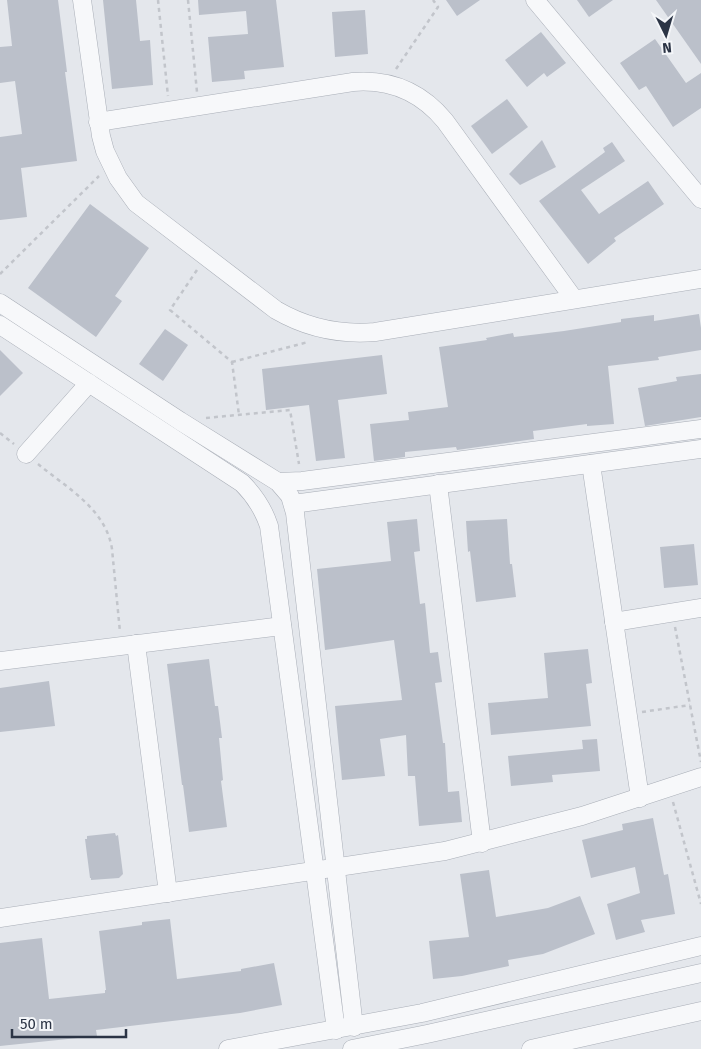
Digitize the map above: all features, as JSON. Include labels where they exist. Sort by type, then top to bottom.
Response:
[{"type":"street","points":[[82,0],[98,122],[105,150],[126,191],[136,203],[276,310],[288,317],[313,327],[344,332],[375,332],[701,279]]},
{"type":"street","points":[[535,0],[701,199]]},
{"type":"street","points":[[98,122],[353,82],[364,81],[387,84],[413,93],[436,110],[574,299]]},
{"type":"street","points":[[0,303],[180,421],[278,482],[285,489],[293,504],[354,1027]]},
{"type":"street","points":[[0,325],[232,477],[251,492],[265,513],[269,526],[336,1030]]},
{"type":"street","points":[[26,454],[89,383]]},
{"type":"street","points":[[278,482],[302,481],[701,429]]},
{"type":"street","points":[[293,504],[701,449]]},
{"type":"street","points":[[591,464],[640,798]]},
{"type":"street","points":[[438,484],[482,843]]},
{"type":"street","points":[[614,622],[701,608]]},
{"type":"street","points":[[0,661],[282,626]]},
{"type":"street","points":[[128,645],[168,893]]},
{"type":"street","points":[[291,692],[315,689]]},
{"type":"street","points":[[0,918],[445,852],[541,828],[701,777]]},
{"type":"street","points":[[228,1049],[422,1013],[701,946]]},
{"type":"street","points":[[352,1049],[701,973]]},
{"type":"street","points":[[531,1049],[701,1011]]},
{"type":"path","points":[[158,0],[170,110]]},
{"type":"path","points":[[188,0],[199,106]]},
{"type":"path","points":[[387,84],[438,7],[433,0]]},
{"type":"path","points":[[0,274],[111,164]]},
{"type":"path","points":[[206,256],[170,310],[232,362],[239,415]]},
{"type":"path","points":[[232,362],[316,340]]},
{"type":"path","points":[[180,421],[290,410],[302,481]]},
{"type":"path","points":[[0,433],[91,508],[104,524],[111,540],[128,645]]},
{"type":"path","points":[[673,613],[701,763]]},
{"type":"path","points":[[628,713],[690,706]]},
{"type":"path","points":[[669,788],[701,904]]},
{"type":"building","points":[[7,0],[58,0],[77,161],[21,168],[27,217],[0,220],[0,137],[22,134],[15,81],[0,83],[0,47],[12,46]]},
{"type":"building","points":[[103,0],[136,0],[140,41],[150,40],[153,85],[112,89]]},
{"type":"building","points":[[198,0],[276,0],[284,67],[244,71],[245,79],[212,82],[208,37],[248,34],[246,11],[199,15]]},
{"type":"building","points":[[446,0],[480,0],[457,16]]},
{"type":"building","points":[[577,0],[613,0],[589,17]]},
{"type":"building","points":[[656,0],[701,0],[701,64]]},
{"type":"building","points":[[365,10],[368,54],[335,57],[332,12]]},
{"type":"building","points":[[541,32],[566,63],[547,77],[544,73],[527,87],[505,60]]},
{"type":"building","points":[[655,39],[686,83],[701,73],[701,108],[673,127],[646,86],[639,90],[620,63]]},
{"type":"building","points":[[507,99],[528,127],[492,154],[471,126]]},
{"type":"building","points":[[542,140],[556,167],[520,185],[509,174]]},
{"type":"building","points":[[612,142],[625,161],[581,190],[599,214],[648,181],[664,204],[614,238],[616,241],[588,264],[539,201],[605,152],[603,148]]},
{"type":"building","points":[[90,204],[149,248],[115,296],[122,301],[96,337],[28,288]]},
{"type":"building","points":[[699,314],[701,350],[658,357],[659,360],[608,366],[614,424],[587,426],[587,424],[533,431],[534,439],[457,450],[456,447],[405,452],[405,457],[374,461],[370,424],[409,420],[408,412],[448,407],[439,347],[487,340],[486,338],[513,333],[514,337],[564,331],[621,322],[621,319],[654,315],[654,321]]},
{"type":"building","points":[[165,329],[188,345],[163,381],[139,364]]},
{"type":"building","points":[[0,350],[23,373],[0,396]]},
{"type":"building","points":[[382,355],[387,394],[338,400],[345,458],[316,461],[309,405],[266,410],[262,369]]},
{"type":"building","points":[[701,374],[701,417],[645,426],[638,388],[677,381],[676,377]]},
{"type":"building","points":[[417,519],[420,551],[414,552],[420,604],[425,603],[430,653],[438,652],[442,682],[435,683],[443,743],[445,743],[448,792],[459,791],[462,822],[419,826],[415,776],[408,776],[406,735],[380,739],[385,776],[342,780],[335,706],[402,700],[394,640],[325,650],[317,569],[391,561],[387,522]]},
{"type":"building","points":[[507,519],[510,564],[512,564],[516,597],[476,602],[470,551],[468,552],[466,521]]},
{"type":"building","points":[[694,544],[698,585],[664,588],[660,547]]},
{"type":"building","points":[[588,649],[592,683],[586,684],[591,726],[491,735],[488,703],[548,698],[544,653]]},
{"type":"building","points":[[209,659],[215,706],[218,706],[222,738],[219,738],[223,780],[221,781],[227,827],[189,832],[167,664]]},
{"type":"building","points":[[49,681],[55,726],[0,732],[0,688]]},
{"type":"building","points":[[597,739],[600,771],[552,775],[553,782],[511,786],[508,756],[583,749],[582,740]]},
{"type":"building","points":[[653,818],[664,875],[668,874],[675,914],[641,920],[645,932],[616,940],[607,904],[640,893],[635,867],[591,878],[582,840],[623,830],[622,824]]},
{"type":"building","points":[[115,833],[116,836],[118,835],[123,874],[119,878],[91,880],[85,839],[87,839],[87,836]]},
{"type":"building","points":[[489,870],[496,917],[548,908],[580,896],[595,934],[543,954],[508,960],[509,966],[462,976],[433,979],[429,941],[469,937],[460,874]]},
{"type":"building","points":[[170,919],[177,979],[241,971],[241,969],[274,963],[282,1005],[240,1013],[96,1030],[97,1036],[0,1046],[0,943],[42,938],[49,999],[105,993],[99,931],[142,925],[142,922]]}]
